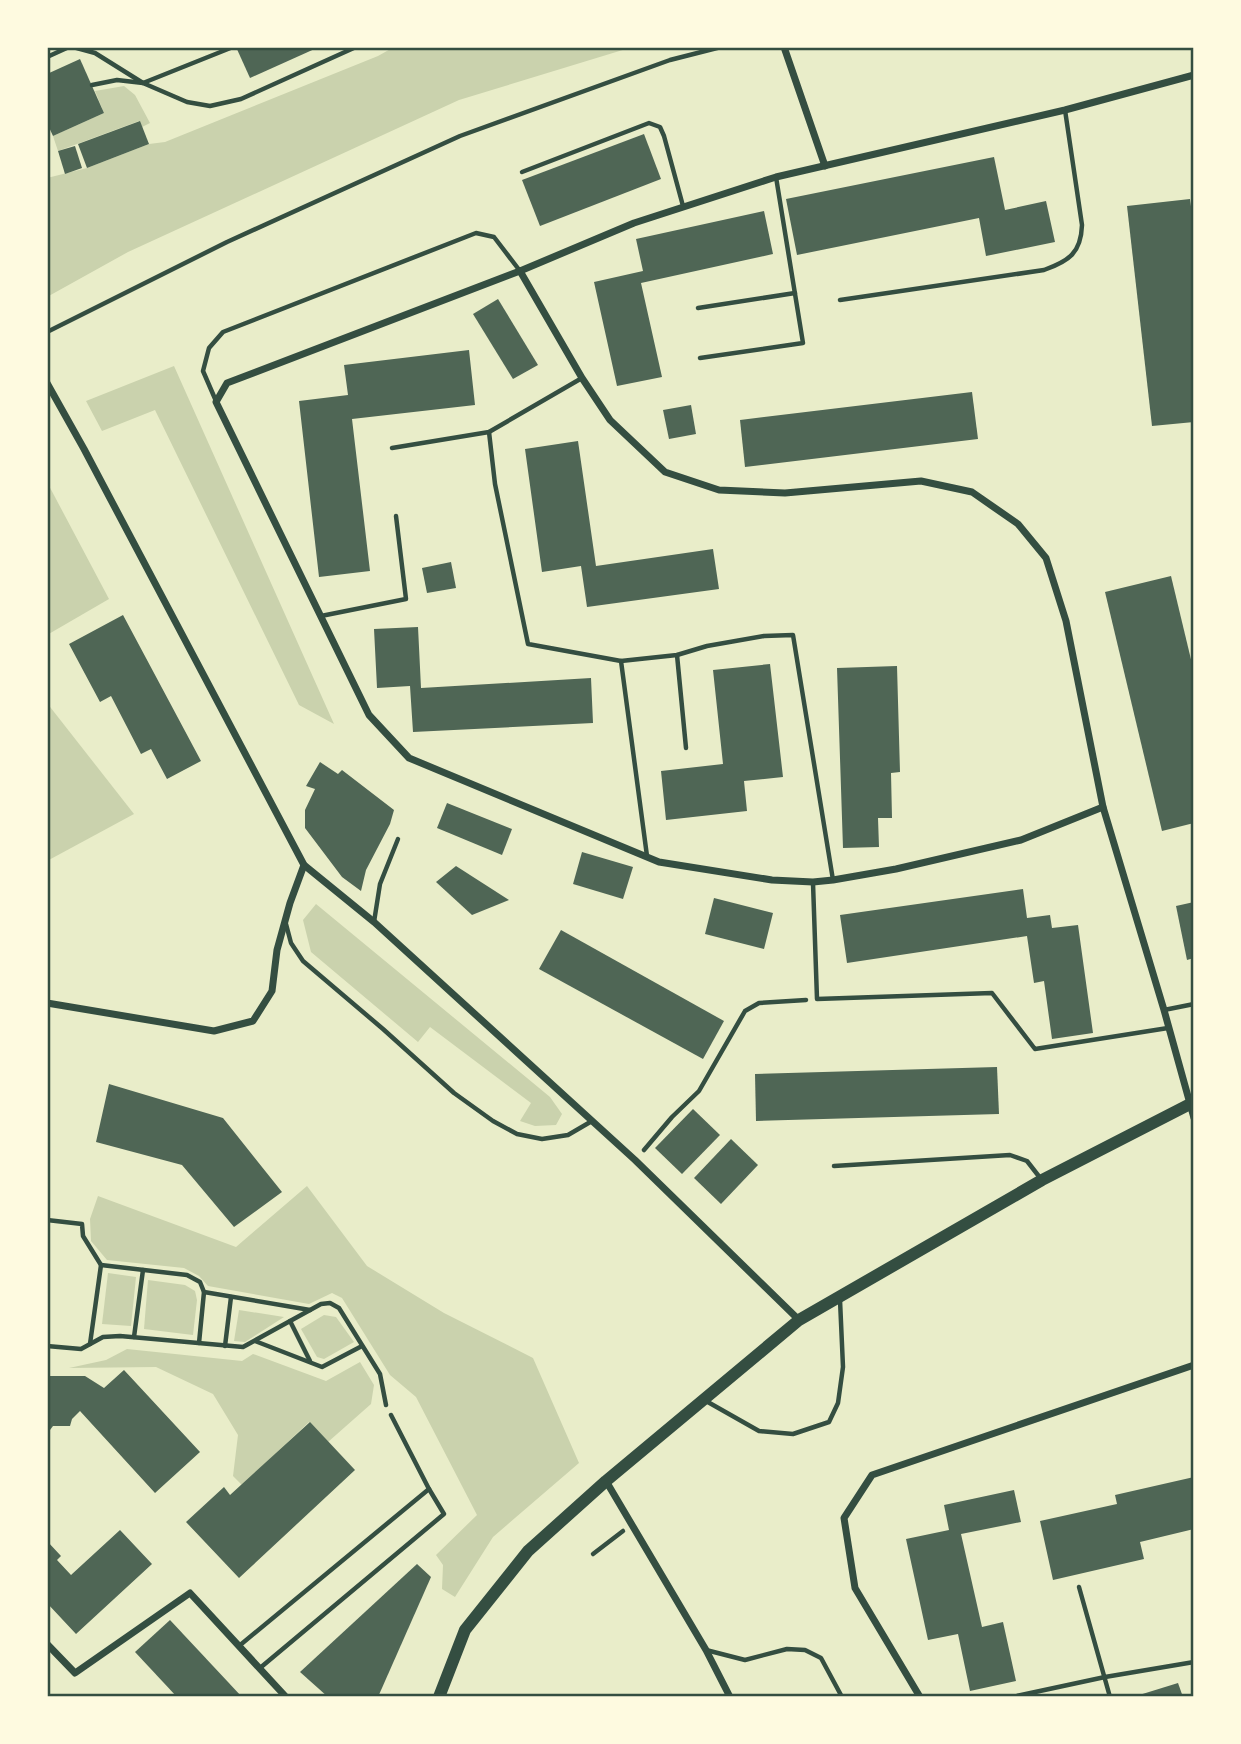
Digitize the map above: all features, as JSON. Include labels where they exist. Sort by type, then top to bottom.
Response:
[{"type":"main road","points":[[439,1697],[465,1630],[528,1550],[606,1480],[799,1320],[1042,1180],[1192,1103]]},
{"type":"street","points":[[784,47],[825,166]]},
{"type":"street","points":[[1103,807],[1021,840],[896,869],[813,882],[760,878],[659,862],[409,758],[369,715],[216,402],[228,383],[520,271],[634,223],[776,177],[1065,110],[1194,75]]},
{"type":"street","points":[[520,271],[582,378],[610,420],[665,471],[719,490],[785,493],[922,481],[972,492],[1018,524],[1046,558],[1066,621],[1103,807],[1192,1103],[1194,1118]]},
{"type":"street","points":[[47,383],[304,866],[374,922],[593,1121],[799,1320]]},
{"type":"street","points":[[47,1003],[214,1031],[253,1021],[272,991],[277,950],[304,866]]},
{"type":"street","points":[[920,1697],[855,1588],[844,1518],[872,1475],[1194,1365]]},
{"type":"street","points":[[606,1480],[706,1650],[730,1697]]},
{"type":"street","points":[[47,1644],[75,1673],[190,1593],[286,1697]]},
{"type":"lane","points":[[47,57],[71,47],[94,53],[143,83],[187,102],[210,106],[241,99],[356,47]]},
{"type":"lane","points":[[92,85],[117,80],[143,83],[233,47]]},
{"type":"lane","points":[[839,300],[1044,270],[1060,264],[1075,253],[1082,239],[1083,225],[1065,110]]},
{"type":"lane","points":[[522,172],[649,123],[660,127],[664,136],[683,207]]},
{"type":"lane","points":[[700,358],[803,343],[776,177]]},
{"type":"lane","points":[[216,402],[203,372],[209,348],[223,332],[476,233],[494,237],[520,271]]},
{"type":"lane","points":[[698,308],[795,292]]},
{"type":"lane","points":[[393,448],[489,432],[582,378]]},
{"type":"lane","points":[[489,432],[495,484],[527,644],[621,661],[677,655],[707,646],[752,638],[793,635],[832,880]]},
{"type":"lane","points":[[321,617],[406,599],[397,516]]},
{"type":"lane","points":[[677,655],[686,747]]},
{"type":"lane","points":[[621,661],[647,856]]},
{"type":"lane","points":[[374,922],[380,884],[398,839]]},
{"type":"lane","points":[[813,882],[817,999],[992,993],[1035,1049],[1168,1028]]},
{"type":"lane","points":[[285,920],[291,943],[303,961],[454,1093],[493,1121],[516,1134],[542,1139],[568,1135],[593,1121]]},
{"type":"lane","points":[[1164,1010],[1194,1004]]},
{"type":"lane","points":[[834,1166],[1010,1155],[1027,1161],[1042,1180]]},
{"type":"lane","points":[[704,1399],[759,1431],[793,1434],[829,1422],[838,1403],[843,1367],[840,1296]]},
{"type":"lane","points":[[260,1668],[444,1514],[391,1415]]},
{"type":"lane","points":[[239,1646],[429,1489]]},
{"type":"lane","points":[[706,1650],[745,1660],[787,1649],[805,1650],[821,1658],[842,1697]]},
{"type":"path","points":[[47,332],[227,242],[460,136],[670,60],[721,47]]},
{"type":"path","points":[[635,1160],[672,1116],[699,1091],[745,1011],[759,1003],[817,999]]},
{"type":"path","points":[[47,1220],[82,1224],[83,1236],[101,1265],[90,1344]]},
{"type":"path","points":[[101,1265],[187,1275],[200,1282],[204,1292],[199,1343]]},
{"type":"path","points":[[134,1337],[143,1270]]},
{"type":"path","points":[[204,1292],[310,1310]]},
{"type":"path","points":[[225,1346],[231,1297]]},
{"type":"path","points":[[47,1346],[80,1349],[103,1337],[120,1336],[243,1347],[321,1304],[330,1303],[339,1308],[380,1374],[384,1401],[391,1415]]},
{"type":"path","points":[[290,1321],[310,1362]]},
{"type":"path","points":[[255,1341],[322,1367],[362,1346]]},
{"type":"path","points":[[593,1554],[632,1524]]},
{"type":"path","points":[[1079,1587],[1110,1697]]},
{"type":"path","points":[[1012,1697],[1194,1662]]},
{"type":"green space","points":[[394,47],[626,49],[459,100],[128,252],[47,297],[47,178],[87,168],[149,144],[165,142],[378,56]]},
{"type":"green space","points":[[124,86],[135,95],[150,123],[142,127],[139,121],[58,151],[53,136],[104,113],[95,91]]},
{"type":"green space","points":[[174,366],[334,724],[299,705],[155,410],[102,431],[86,401]]},
{"type":"green space","points":[[47,482],[109,599],[47,635]]},
{"type":"green space","points":[[47,703],[134,814],[47,861]]},
{"type":"green space","points":[[316,904],[550,1097],[562,1114],[556,1125],[535,1126],[520,1121],[531,1103],[430,1027],[418,1042],[311,952],[303,920]]},
{"type":"green space","points":[[307,1186],[367,1266],[444,1313],[533,1358],[579,1463],[493,1537],[455,1597],[442,1589],[443,1565],[436,1555],[477,1515],[416,1397],[390,1375],[342,1298],[332,1293],[309,1304],[208,1286],[199,1276],[184,1268],[107,1260],[91,1241],[90,1219],[98,1196],[236,1247]]},
{"type":"green space","points":[[108,1273],[136,1277],[131,1326],[102,1324]]},
{"type":"green space","points":[[148,1280],[185,1285],[195,1291],[197,1300],[193,1335],[144,1329]]},
{"type":"green space","points":[[239,1310],[284,1317],[245,1342],[234,1341]]},
{"type":"green space","points":[[324,1315],[336,1317],[354,1342],[324,1359],[317,1357],[301,1329]]},
{"type":"green space","points":[[127,1349],[242,1361],[253,1354],[326,1381],[360,1362],[374,1385],[371,1404],[328,1442],[309,1422],[242,1485],[233,1476],[238,1435],[213,1394],[156,1367],[69,1368],[106,1360]]},
{"type":"building","points":[[236,47],[319,47],[250,78]]},
{"type":"building","points":[[80,59],[104,113],[53,136],[47,123],[47,74]]},
{"type":"building","points":[[140,121],[149,144],[87,168],[78,144]]},
{"type":"building","points":[[644,134],[661,179],[540,226],[522,180]]},
{"type":"building","points":[[75,146],[82,168],[65,174],[58,151]]},
{"type":"building","points":[[994,157],[1005,210],[1046,201],[1055,242],[986,256],[979,218],[797,255],[786,199]]},
{"type":"building","points":[[1190,199],[1194,229],[1194,422],[1152,426],[1127,206]]},
{"type":"building","points":[[764,211],[773,254],[641,283],[662,377],[617,386],[594,282],[643,271],[636,239]]},
{"type":"building","points":[[498,299],[538,365],[513,379],[473,314]]},
{"type":"building","points":[[469,350],[475,405],[352,419],[370,571],[319,577],[299,401],[348,395],[344,365]]},
{"type":"building","points":[[972,392],[978,439],[745,467],[740,420]]},
{"type":"building","points":[[691,405],[696,434],[669,439],[663,410]]},
{"type":"building","points":[[578,441],[596,566],[713,549],[719,589],[587,607],[581,566],[542,572],[525,449]]},
{"type":"building","points":[[451,562],[456,588],[427,593],[422,568]]},
{"type":"building","points":[[1171,576],[1194,672],[1194,823],[1162,831],[1105,592]]},
{"type":"building","points":[[123,615],[201,761],[167,779],[151,749],[141,754],[111,696],[100,702],[69,644]]},
{"type":"building","points":[[418,627],[421,688],[591,678],[593,723],[413,732],[410,686],[377,688],[374,629]]},
{"type":"building","points":[[770,664],[783,777],[744,781],[747,811],[666,820],[661,771],[723,764],[713,670]]},
{"type":"building","points":[[897,666],[900,772],[891,773],[892,818],[878,818],[879,847],[843,848],[837,668]]},
{"type":"building","points":[[320,762],[338,774],[342,770],[394,810],[390,824],[366,870],[361,891],[342,877],[305,828],[305,810],[315,789],[306,786]]},
{"type":"building","points":[[447,803],[512,829],[502,855],[437,828]]},
{"type":"building","points":[[582,852],[633,867],[623,899],[573,884]]},
{"type":"building","points":[[456,866],[509,900],[472,915],[436,882]]},
{"type":"building","points":[[1023,889],[1027,918],[1050,915],[1052,928],[1078,925],[1093,1033],[1052,1039],[1044,981],[1034,983],[1027,936],[847,963],[840,915]]},
{"type":"building","points":[[714,898],[773,913],[764,949],[705,934]]},
{"type":"building","points":[[1194,902],[1194,958],[1187,960],[1176,906]]},
{"type":"building","points":[[561,930],[724,1021],[703,1059],[539,969]]},
{"type":"building","points":[[997,1067],[999,1114],[756,1121],[755,1074]]},
{"type":"building","points":[[109,1084],[223,1118],[282,1192],[234,1227],[182,1165],[96,1142]]},
{"type":"building","points":[[693,1109],[720,1135],[682,1174],[655,1148]]},
{"type":"building","points":[[731,1139],[758,1165],[721,1204],[694,1178]]},
{"type":"building","points":[[124,1370],[200,1452],[155,1493],[80,1411],[72,1419],[70,1426],[53,1426],[47,1430],[47,1376],[85,1376],[104,1388]]},
{"type":"building","points":[[310,1422],[355,1470],[239,1578],[186,1522],[224,1487],[230,1495]]},
{"type":"building","points":[[1194,1477],[1194,1529],[1140,1542],[1144,1559],[1053,1580],[1040,1521],[1117,1504],[1115,1495]]},
{"type":"building","points":[[1014,1490],[1021,1522],[961,1534],[982,1627],[1003,1622],[1016,1681],[970,1691],[958,1634],[928,1640],[906,1539],[949,1530],[944,1505]]},
{"type":"building","points":[[120,1530],[152,1564],[76,1634],[47,1603],[47,1541],[61,1556],[57,1560],[71,1575]]},
{"type":"building","points":[[417,1564],[431,1577],[378,1697],[328,1697],[300,1672]]},
{"type":"building","points":[[170,1620],[242,1697],[177,1697],[135,1652]]},
{"type":"building","points":[[1178,1683],[1183,1697],[1136,1697],[1136,1696]]}]
